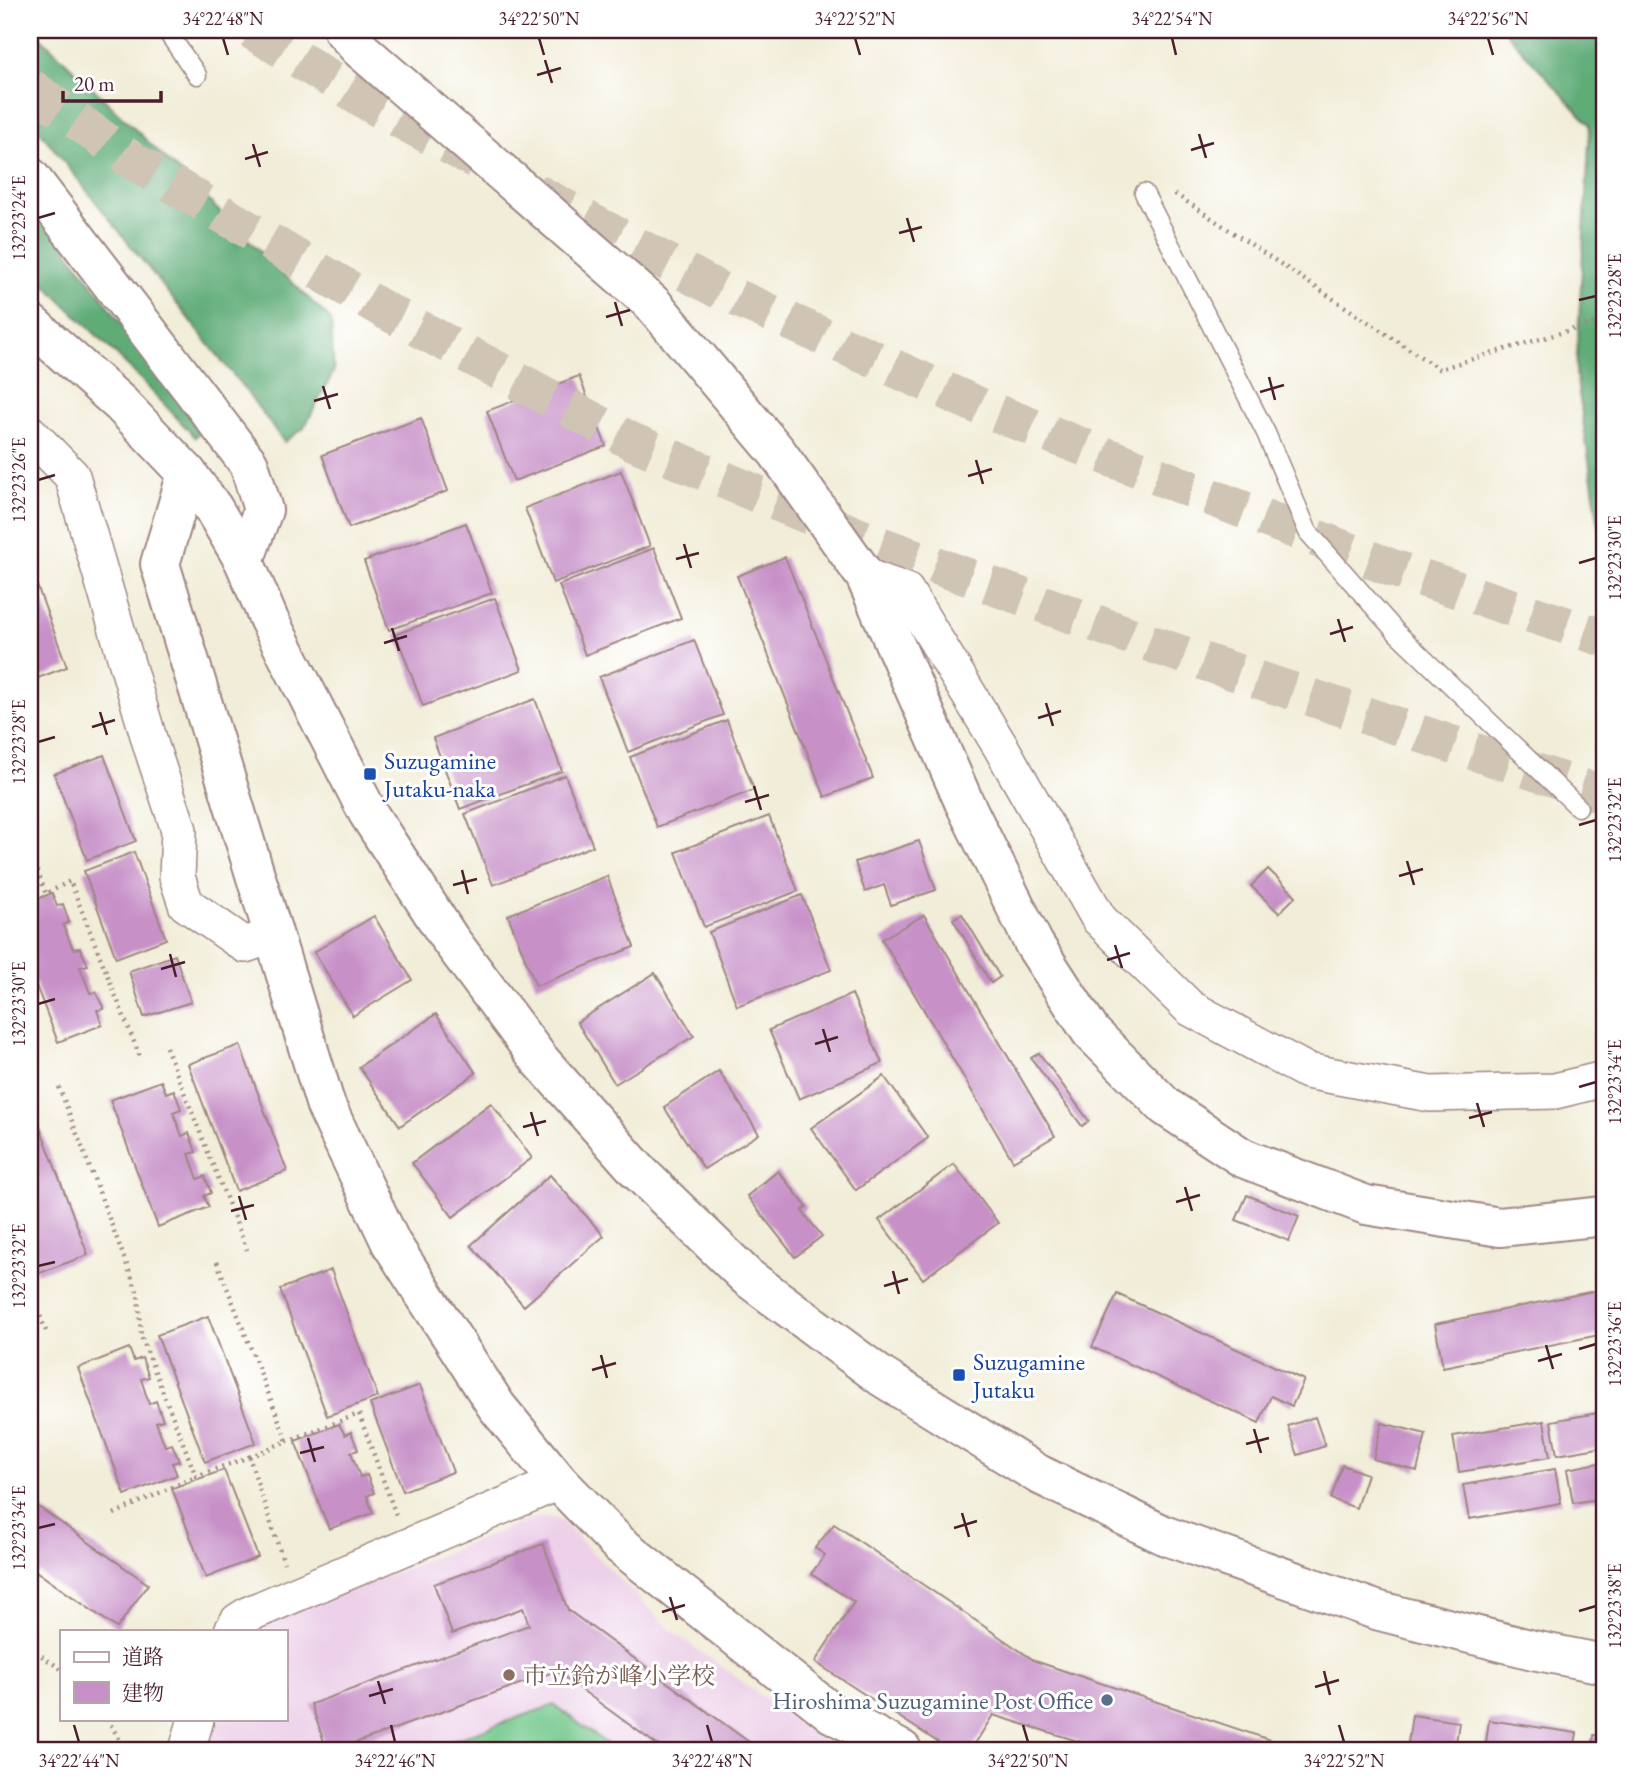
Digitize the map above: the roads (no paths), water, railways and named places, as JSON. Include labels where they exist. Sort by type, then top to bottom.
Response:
[{"type":"street","points":[[343,30],[360,49],[653,304],[776,452],[864,576],[964,802],[1034,944],[1091,1032],[1166,1107],[1243,1158],[1366,1205],[1500,1227],[1604,1216]]},
{"type":"street","points":[[30,177],[248,464],[263,510],[244,561]]},
{"type":"street","points":[[30,323],[121,404],[187,473],[213,508],[244,561],[269,620],[368,813],[449,938],[539,1059],[639,1172],[747,1277],[882,1377],[1027,1468],[1166,1536],[1376,1610],[1533,1650],[1604,1664]]},
{"type":"street","points":[[33,440],[72,476],[152,748],[179,830],[177,877],[186,904],[245,945],[274,935]]},
{"type":"street","points":[[187,473],[160,564],[326,1106],[391,1242],[497,1407],[559,1482],[619,1544],[833,1714],[902,1750]]},
{"type":"street","points":[[864,576],[906,592],[1002,749],[1099,919],[1190,1008],[1307,1071],[1430,1094],[1555,1091],[1604,1079]]},
{"type":"street","points":[[233,1630],[238,1621],[249,1614],[559,1482]]},
{"type":"street","points":[[187,1750],[196,1720]]},
{"type":"lane","points":[[166,30],[197,75]]},
{"type":"lane","points":[[1144,193],[1266,433],[1308,532],[1398,634],[1578,807]]},
{"type":"tunnel","points":[[251,30],[378,108],[476,160]]},
{"type":"tunnel","points":[[30,87],[133,161],[386,311],[631,441],[874,543],[1172,651],[1604,795]]},
{"type":"tunnel","points":[[535,192],[719,290],[986,409],[1392,568],[1604,638]]},
{"type":"place","name":"Suzugamine Jutaku-naka","points":[[370,774]]},
{"type":"place","name":"Suzugamine Jutaku","points":[[959,1375]]},
{"type":"place","name":"市立鈴が峰小学校","points":[[509,1675]]},
{"type":"place","name":"Hiroshima Suzugamine Post Office","points":[[1107,1700]]}]
